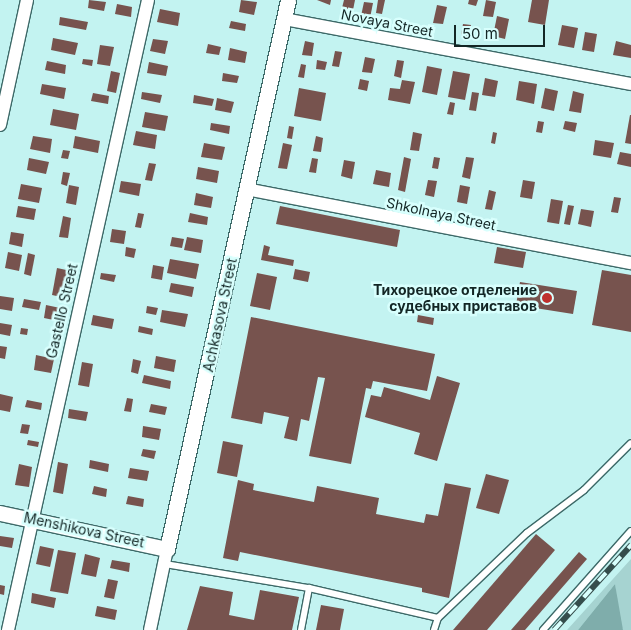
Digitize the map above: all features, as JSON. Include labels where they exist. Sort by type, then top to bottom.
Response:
[{"type":"street","points":[[0,125],[27,0]]},
{"type":"street","name":"Gastello Street","points":[[8,630],[148,0]]},
{"type":"street","name":"Achkasova Street","points":[[150,630],[288,0]]},
{"type":"street","name":"Novaya Street","points":[[284,19],[631,84]]},
{"type":"street","name":"Shkolnaya Street","points":[[246,189],[631,263]]},
{"type":"street","name":"Menshikova Street","points":[[0,513],[32,519],[166,556]]},
{"type":"lane","points":[[434,630],[438,618],[527,532],[584,490],[631,443]]},
{"type":"lane","points":[[543,630],[631,532]]},
{"type":"lane","points":[[166,556],[438,618]]},
{"type":"lane","points":[[300,630],[309,588]]},
{"type":"shaded area","points":[[631,559],[631,630],[623,630],[620,623],[615,584],[578,630],[567,630]]},
{"type":"green space","points":[[615,584],[623,630],[578,630]]},
{"type":"building","points":[[89,0],[106,2],[104,11],[88,8]]},
{"type":"building","points":[[241,0],[257,2],[254,15],[239,12]]},
{"type":"building","points":[[317,0],[331,0],[330,5]]},
{"type":"building","points":[[344,0],[355,0],[353,10],[342,8]]},
{"type":"building","points":[[378,0],[385,0],[382,14],[376,13]]},
{"type":"building","points":[[469,0],[478,0],[476,6],[468,4]]},
{"type":"building","points":[[486,0],[496,2],[493,17],[483,16]]},
{"type":"building","points":[[532,0],[549,0],[545,25],[528,22]]},
{"type":"building","points":[[364,2],[373,3],[370,18],[361,16]]},
{"type":"building","points":[[117,4],[132,7],[131,17],[115,14]]},
{"type":"building","points":[[437,5],[447,7],[443,24],[433,23]]},
{"type":"building","points":[[160,9],[180,13],[178,26],[157,22]]},
{"type":"building","points":[[497,16],[509,19],[505,39],[493,36]]},
{"type":"building","points":[[60,17],[88,22],[86,30],[59,25]]},
{"type":"building","points":[[231,21],[246,24],[245,31],[229,28]]},
{"type":"building","points":[[463,24],[471,25],[469,37],[461,35]]},
{"type":"building","points":[[562,25],[578,28],[574,48],[558,45]]},
{"type":"building","points":[[585,32],[597,34],[594,52],[582,50]]},
{"type":"building","points":[[53,38],[78,43],[75,55],[51,50]]},
{"type":"building","points":[[153,39],[168,41],[165,54],[150,51]]},
{"type":"building","points":[[305,41],[314,43],[312,56],[302,55]]},
{"type":"building","points":[[616,41],[631,45],[631,58],[613,55]]},
{"type":"building","points":[[208,44],[221,47],[219,55],[206,53]]},
{"type":"building","points":[[100,45],[114,47],[110,66],[97,64]]},
{"type":"building","points":[[230,48],[247,52],[245,63],[228,60]]},
{"type":"building","points":[[335,51],[342,52],[339,67],[332,66]]},
{"type":"building","points":[[365,57],[375,59],[372,73],[362,72]]},
{"type":"building","points":[[83,59],[93,60],[92,66],[82,64]]},
{"type":"building","points":[[317,60],[327,62],[325,70],[316,69]]},
{"type":"building","points":[[397,60],[404,61],[401,78],[394,76]]},
{"type":"building","points":[[47,61],[66,65],[65,74],[45,70]]},
{"type":"building","points":[[149,62],[168,66],[166,76],[147,73]]},
{"type":"building","points":[[301,64],[306,65],[304,78],[298,77]]},
{"type":"building","points":[[427,66],[442,69],[437,95],[422,92]]},
{"type":"building","points":[[111,71],[120,73],[116,93],[107,91]]},
{"type":"building","points":[[453,71],[470,74],[465,100],[448,97]]},
{"type":"building","points":[[223,73],[239,76],[237,83],[222,81]]},
{"type":"building","points":[[485,78],[498,81],[495,97],[482,95]]},
{"type":"building","points":[[360,79],[369,81],[367,91],[358,89]]},
{"type":"building","points":[[402,80],[415,82],[410,104],[388,100],[390,88],[400,89]]},
{"type":"building","points":[[519,81],[537,84],[534,104],[516,100]]},
{"type":"building","points":[[42,84],[66,88],[64,99],[40,94]]},
{"type":"building","points":[[299,88],[326,93],[321,121],[294,116]]},
{"type":"building","points":[[545,88],[558,91],[554,111],[541,108]]},
{"type":"building","points":[[573,91],[584,94],[581,113],[569,111]]},
{"type":"building","points":[[142,92],[162,95],[160,103],[141,99]]},
{"type":"building","points":[[472,92],[479,93],[476,111],[469,110]]},
{"type":"building","points":[[93,93],[109,96],[108,104],[91,101]]},
{"type":"building","points":[[194,95],[214,99],[212,106],[193,103]]},
{"type":"building","points":[[217,98],[234,102],[231,113],[215,110]]},
{"type":"building","points":[[450,102],[455,103],[453,115],[447,114]]},
{"type":"building","points":[[53,109],[79,114],[76,130],[50,125]]},
{"type":"building","points":[[145,112],[168,116],[165,131],[142,127]]},
{"type":"building","points":[[631,115],[631,144],[625,143]]},
{"type":"building","points":[[538,121],[544,122],[542,133],[536,132]]},
{"type":"building","points":[[565,121],[577,123],[575,132],[563,129]]},
{"type":"building","points":[[211,123],[230,126],[229,134],[210,130]]},
{"type":"building","points":[[289,126],[294,127],[292,139],[287,138]]},
{"type":"building","points":[[136,131],[157,135],[155,149],[133,145]]},
{"type":"building","points":[[413,132],[422,134],[419,151],[410,150]]},
{"type":"building","points":[[493,132],[497,133],[495,144],[491,143]]},
{"type":"building","points":[[33,136],[52,139],[50,153],[30,149]]},
{"type":"building","points":[[75,136],[100,141],[98,153],[73,148]]},
{"type":"building","points":[[316,136],[323,138],[321,152],[313,151]]},
{"type":"building","points":[[595,140],[614,143],[611,158],[593,155]]},
{"type":"building","points":[[204,143],[225,147],[222,160],[201,157]]},
{"type":"building","points":[[283,143],[292,145],[287,169],[278,168]]},
{"type":"building","points":[[63,150],[70,151],[68,159],[61,158]]},
{"type":"building","points":[[620,152],[631,154],[631,167],[617,164]]},
{"type":"building","points":[[404,157],[411,159],[405,192],[398,190]]},
{"type":"building","points":[[434,157],[440,158],[438,169],[432,168]]},
{"type":"building","points":[[466,157],[474,158],[470,179],[462,177]]},
{"type":"building","points":[[29,158],[49,162],[46,174],[27,170]]},
{"type":"building","points":[[312,158],[318,159],[316,173],[309,172]]},
{"type":"building","points":[[344,160],[355,162],[352,179],[341,176]]},
{"type":"building","points":[[149,163],[156,164],[152,181],[145,180]]},
{"type":"building","points":[[198,167],[219,171],[217,183],[196,179]]},
{"type":"building","points":[[376,170],[391,173],[389,187],[373,184]]},
{"type":"building","points":[[63,172],[70,173],[67,186],[61,184]]},
{"type":"building","points":[[428,180],[437,181],[434,197],[425,195]]},
{"type":"building","points":[[523,180],[535,182],[532,199],[520,197]]},
{"type":"building","points":[[121,181],[141,184],[139,196],[119,192]]},
{"type":"building","points":[[21,184],[42,188],[39,203],[18,199]]},
{"type":"building","points":[[69,185],[79,187],[76,205],[66,203]]},
{"type":"building","points":[[460,185],[470,187],[467,204],[457,202]]},
{"type":"building","points":[[489,190],[496,192],[492,210],[485,209]]},
{"type":"building","points":[[196,193],[213,197],[211,208],[194,205]]},
{"type":"building","points":[[614,197],[621,198],[618,213],[611,212]]},
{"type":"building","points":[[551,199],[563,201],[559,224],[547,222]]},
{"type":"building","points":[[568,205],[574,206],[570,225],[564,224]]},
{"type":"building","points":[[18,206],[36,209],[34,220],[16,217]]},
{"type":"building","points":[[280,206],[400,230],[397,247],[276,224]]},
{"type":"building","points":[[581,209],[594,211],[591,227],[578,224]]},
{"type":"building","points":[[138,213],[144,214],[141,228],[135,227]]},
{"type":"building","points":[[190,213],[208,217],[207,225],[188,222]]},
{"type":"building","points":[[63,216],[71,218],[68,238],[59,237]]},
{"type":"building","points":[[112,229],[126,231],[124,244],[110,242]]},
{"type":"building","points":[[11,232],[24,234],[22,247],[9,244]]},
{"type":"building","points":[[172,237],[184,239],[182,248],[170,246]]},
{"type":"building","points":[[187,237],[203,240],[201,253],[184,250]]},
{"type":"building","points":[[264,245],[270,247],[268,255],[294,260],[293,266],[261,260]]},
{"type":"building","points":[[126,247],[136,249],[134,258],[125,256]]},
{"type":"building","points":[[497,247],[526,252],[523,268],[494,263]]},
{"type":"building","points":[[8,252],[22,255],[19,271],[5,268]]},
{"type":"building","points":[[28,253],[35,255],[31,276],[24,274]]},
{"type":"building","points":[[170,259],[199,264],[196,279],[167,273]]},
{"type":"building","points":[[153,265],[164,267],[162,280],[151,278]]},
{"type":"building","points":[[57,268],[71,271],[66,298],[52,295]]},
{"type":"building","points":[[295,269],[310,272],[308,282],[293,279]]},
{"type":"building","points":[[602,270],[631,275],[631,332],[592,325]]},
{"type":"building","points":[[101,273],[116,275],[114,282],[100,279]]},
{"type":"building","points":[[257,273],[277,277],[270,310],[250,306]]},
{"type":"building","name":"Тихорецкое отделение судебных приставов","points":[[520,282],[577,291],[573,314],[516,305]]},
{"type":"building","points":[[171,283],[194,287],[192,297],[169,292]]},
{"type":"building","points":[[0,296],[14,298],[12,311],[0,309]]},
{"type":"building","points":[[24,299],[41,302],[39,310],[22,307]]},
{"type":"building","points":[[46,305],[65,309],[63,322],[44,318]]},
{"type":"building","points":[[147,306],[158,308],[156,315],[146,313]]},
{"type":"building","points":[[162,310],[188,314],[185,327],[160,322]]},
{"type":"building","points":[[93,315],[114,319],[112,329],[91,325]]},
{"type":"building","points":[[418,315],[434,318],[433,325],[417,322]]},
{"type":"building","points":[[251,317],[435,354],[427,391],[373,381],[371,389],[366,388],[351,464],[309,456],[325,378],[318,377],[309,421],[301,419],[297,441],[284,438],[289,417],[264,412],[262,424],[231,418]]},
{"type":"building","points":[[0,323],[12,325],[10,336],[0,334]]},
{"type":"building","points":[[139,326],[153,329],[152,335],[138,332]]},
{"type":"building","points":[[21,328],[28,329],[27,335],[20,334]]},
{"type":"building","points":[[0,346],[7,347],[5,359],[0,358]]},
{"type":"building","points":[[36,355],[54,359],[51,373],[34,370]]},
{"type":"building","points":[[156,356],[176,360],[174,372],[154,368]]},
{"type":"building","points":[[133,359],[141,361],[138,374],[131,372]]},
{"type":"building","points":[[82,362],[93,364],[89,387],[78,385]]},
{"type":"building","points":[[144,375],[171,381],[170,389],[142,383]]},
{"type":"building","points":[[437,376],[460,383],[437,461],[414,454],[420,433],[365,417],[371,395],[381,397],[384,387],[430,400]]},
{"type":"building","points":[[0,394],[13,397],[10,412],[0,410]]},
{"type":"building","points":[[127,398],[133,399],[131,412],[124,411]]},
{"type":"building","points":[[27,400],[42,403],[41,410],[25,407]]},
{"type":"building","points":[[151,404],[167,407],[165,415],[149,412]]},
{"type":"building","points":[[69,409],[88,412],[86,421],[68,418]]},
{"type":"building","points":[[22,424],[30,425],[28,434],[20,433]]},
{"type":"building","points":[[143,426],[161,429],[159,440],[142,437]]},
{"type":"building","points":[[28,440],[39,442],[38,447],[27,445]]},
{"type":"building","points":[[223,441],[243,445],[237,477],[217,473]]},
{"type":"building","points":[[143,449],[156,451],[154,459],[141,456]]},
{"type":"building","points":[[90,460],[109,464],[108,472],[89,468]]},
{"type":"building","points":[[58,462],[68,464],[63,494],[53,492]]},
{"type":"building","points":[[19,464],[32,467],[29,487],[15,485]]},
{"type":"building","points":[[130,468],[149,471],[147,481],[128,478]]},
{"type":"building","points":[[486,474],[509,480],[499,514],[476,508]]},
{"type":"building","points":[[238,480],[254,484],[253,490],[314,502],[317,486],[379,498],[376,514],[424,523],[426,514],[438,516],[445,483],[471,488],[449,598],[422,592],[422,588],[240,552],[238,561],[223,558]]},
{"type":"building","points":[[94,486],[107,489],[106,497],[92,494]]},
{"type":"building","points":[[128,496],[144,499],[143,507],[126,504]]},
{"type":"building","points":[[536,534],[555,550],[487,630],[453,630]]},
{"type":"building","points":[[0,536],[14,538],[12,548],[0,546]]},
{"type":"building","points":[[40,546],[54,549],[50,567],[36,564]]},
{"type":"building","points":[[58,550],[76,553],[68,594],[50,591]]},
{"type":"building","points":[[579,552],[587,559],[525,630],[511,630]]},
{"type":"building","points":[[85,554],[100,558],[96,577],[81,574]]},
{"type":"building","points":[[112,560],[130,563],[129,572],[110,568]]},
{"type":"building","points":[[108,579],[118,581],[114,599],[104,597]]},
{"type":"building","points":[[0,585],[5,586],[4,595],[0,594]]},
{"type":"building","points":[[200,586],[233,592],[229,615],[254,620],[260,590],[299,597],[292,630],[187,630]]},
{"type":"building","points":[[32,593],[56,598],[54,608],[31,603]]},
{"type":"building","points":[[321,605],[344,609],[340,630],[316,630]]},
{"type":"building","points":[[97,606],[117,610],[115,620],[95,616]]},
{"type":"railway","points":[[554,630],[631,545]]},
{"type":"place","name":"Тихорецкое отделение судебных приставов","points":[[547,298]]}]
